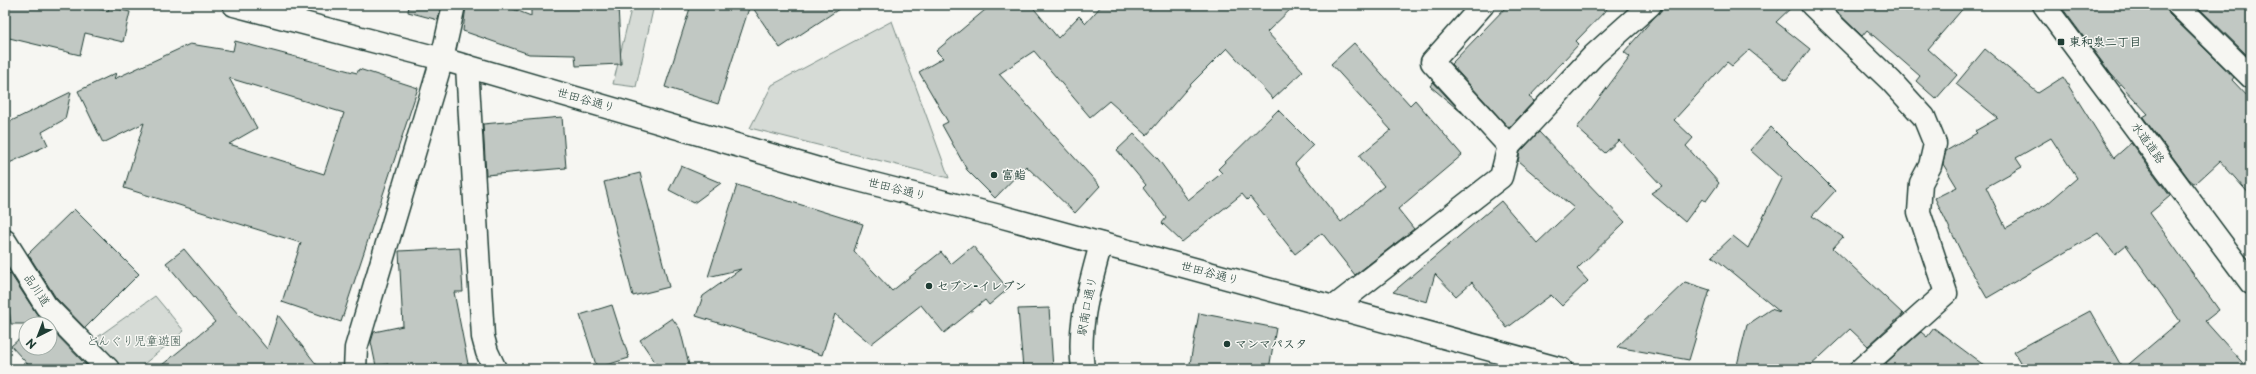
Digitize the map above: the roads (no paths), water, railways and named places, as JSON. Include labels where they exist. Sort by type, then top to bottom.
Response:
[{"type":"street","name":"世田谷通り","points":[[234,5],[467,66],[839,175],[1101,244],[1561,369]]},
{"type":"street","points":[[355,369],[356,348],[442,59],[454,5]]},
{"type":"street","points":[[1483,5],[1432,62],[1509,146]]},
{"type":"street","points":[[1334,307],[1501,177],[1509,146],[1594,55],[1650,5]]},
{"type":"street","points":[[1812,5],[1891,81],[1924,117],[1935,144],[1930,166],[1921,183],[1919,212],[1946,293],[1861,369]]},
{"type":"street","name":"水道道路","points":[[2044,5],[2251,282]]},
{"type":"street","points":[[2178,5],[2251,77]]},
{"type":"street","points":[[467,66],[483,337],[487,352],[495,369]]},
{"type":"street","name":"品川道","points":[[5,241],[46,306],[108,369]]},
{"type":"street","name":"駅南口通り","points":[[1083,369],[1081,350],[1082,319],[1101,244]]},
{"type":"place","name":"東和泉二丁目","points":[[2061,42]]},
{"type":"place","name":"富鮨","points":[[994,175]]},
{"type":"place","name":"セブン-イレブン","points":[[929,286]]},
{"type":"place","name":"マンマパスタ","points":[[1227,344]]},
{"type":"park label","name":"どんぐり児童遊園","points":[[134,341]]}]
